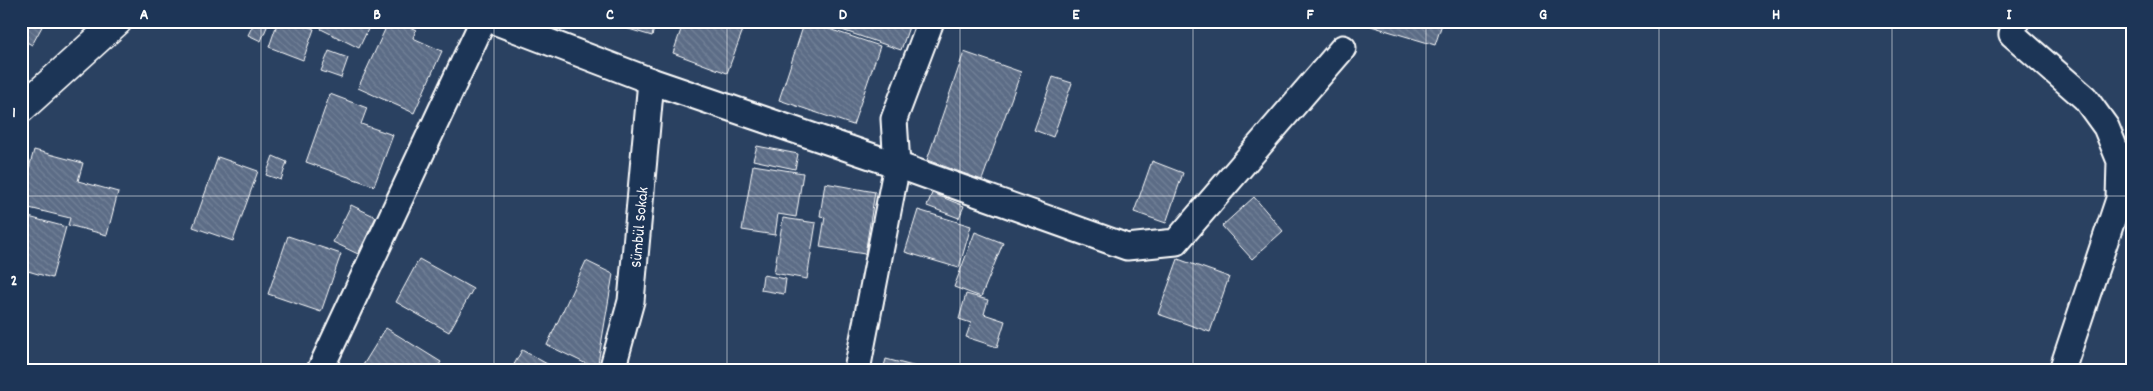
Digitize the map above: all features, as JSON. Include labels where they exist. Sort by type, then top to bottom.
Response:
[{"type":"street","points":[[21,109],[118,21]]},
{"type":"street","points":[[320,370],[483,21]]},
{"type":"street","points":[[494,21],[652,81],[897,165],[1127,248],[1176,242],[1343,48]]},
{"type":"street","points":[[857,370],[897,165],[894,120],[931,21]]},
{"type":"street","points":[[2016,21],[2012,34],[2085,98],[2106,127],[2120,161],[2119,199],[2062,370]]},
{"type":"street","name":"Sümbül Sokak","points":[[612,370],[631,302],[652,81]]},
{"type":"building","points":[[21,21],[45,21],[32,45],[21,39]]},
{"type":"building","points":[[255,21],[269,22],[261,41],[248,35]]},
{"type":"building","points":[[278,21],[294,21],[314,29],[303,60],[269,47]]},
{"type":"building","points":[[325,21],[372,21],[359,48],[321,29]]},
{"type":"building","points":[[389,21],[398,21],[416,30],[413,38],[442,51],[414,113],[358,88]]},
{"type":"building","points":[[602,21],[656,21],[652,36]]},
{"type":"building","points":[[684,21],[728,21],[744,27],[727,73],[673,53]]},
{"type":"building","points":[[805,21],[880,46],[853,125],[779,100]]},
{"type":"building","points":[[815,21],[911,21],[901,50]]},
{"type":"building","points":[[1373,21],[1443,21],[1435,45],[1371,26]]},
{"type":"building","points":[[329,51],[348,58],[341,78],[321,71]]},
{"type":"building","points":[[964,52],[1021,72],[982,180],[927,160]]},
{"type":"building","points":[[1053,77],[1072,83],[1053,137],[1034,130]]},
{"type":"building","points":[[330,94],[367,108],[361,124],[393,135],[374,186],[306,162]]},
{"type":"building","points":[[757,146],[798,154],[795,169],[753,160]]},
{"type":"building","points":[[34,150],[83,163],[78,181],[118,192],[107,235],[68,225],[70,218],[21,206],[21,197]]},
{"type":"building","points":[[273,156],[287,162],[281,180],[266,175]]},
{"type":"building","points":[[218,157],[258,171],[233,241],[193,227]]},
{"type":"building","points":[[1152,161],[1183,173],[1166,223],[1134,212]]},
{"type":"building","points":[[21,163],[28,165],[21,188]]},
{"type":"building","points":[[753,165],[803,173],[796,217],[778,214],[775,235],[742,230]]},
{"type":"building","points":[[825,183],[875,192],[865,254],[820,247],[825,217],[820,216]]},
{"type":"building","points":[[932,193],[964,206],[959,218],[927,206]]},
{"type":"building","points":[[1254,197],[1283,231],[1252,259],[1222,226]]},
{"type":"building","points":[[351,205],[376,217],[358,254],[333,242]]},
{"type":"building","points":[[918,210],[971,226],[959,268],[905,252]]},
{"type":"building","points":[[21,215],[66,227],[52,278],[21,269]]},
{"type":"building","points":[[783,218],[816,223],[807,279],[774,273]]},
{"type":"building","points":[[975,232],[1003,243],[981,297],[954,287]]},
{"type":"building","points":[[288,236],[341,254],[321,312],[268,294]]},
{"type":"building","points":[[419,259],[473,289],[449,332],[396,302]]},
{"type":"building","points":[[1178,259],[1229,277],[1210,332],[1158,314]]},
{"type":"building","points":[[586,261],[613,274],[597,369],[547,345]]},
{"type":"building","points":[[763,275],[786,279],[784,294],[761,290]]},
{"type":"building","points":[[966,294],[988,300],[984,314],[1005,321],[997,347],[966,337],[971,323],[959,319]]},
{"type":"building","points":[[386,328],[441,362],[436,370],[360,370]]},
{"type":"building","points":[[522,350],[558,370],[511,370]]},
{"type":"building","points":[[886,359],[928,370],[883,370]]}]
